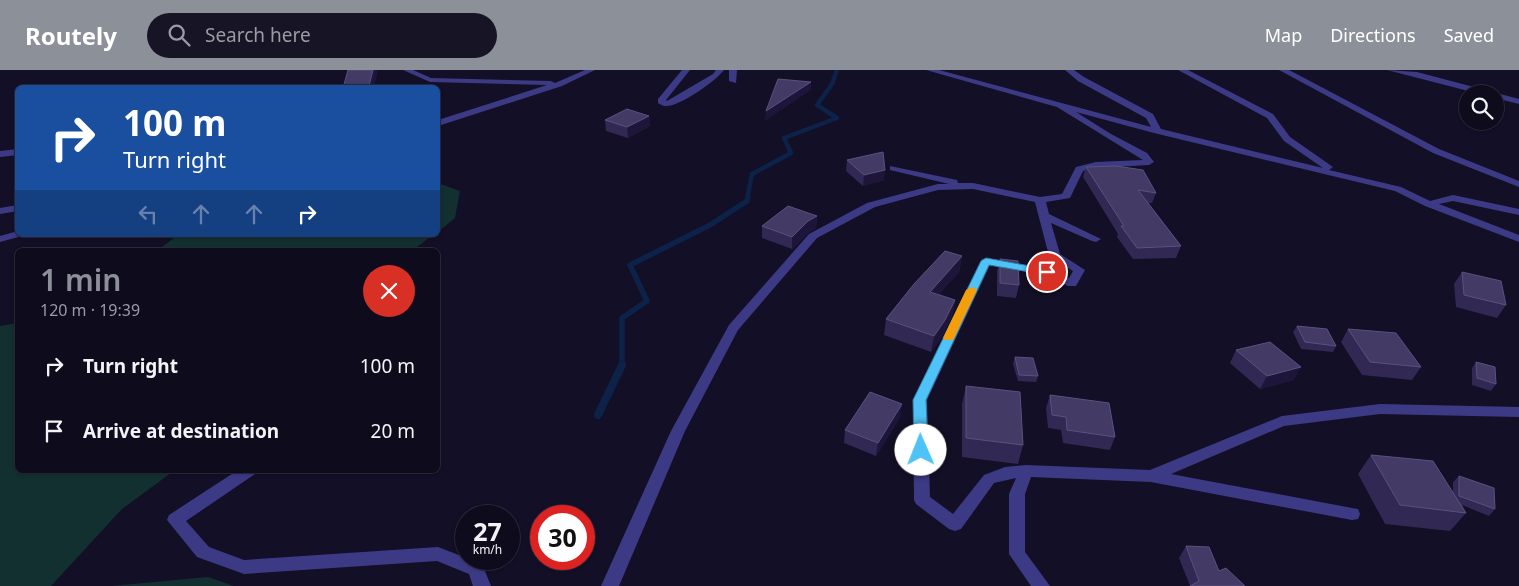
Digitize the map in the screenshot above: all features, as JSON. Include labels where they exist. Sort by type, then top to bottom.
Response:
[{"type":"street","points":[[407,70],[430,80],[559,84]]},
{"type":"street","points":[[440,121],[559,84],[591,70]]},
{"type":"street","points":[[686,70],[661,100],[666,104],[674,102],[716,76],[720,70]]},
{"type":"street","points":[[733,81],[734,70]]},
{"type":"street","points":[[930,70],[1158,131],[1398,189],[1429,204],[1519,238]]},
{"type":"street","points":[[1069,70],[1081,79],[1150,116],[1158,131]]},
{"type":"street","points":[[1182,70],[1270,116],[1287,139],[1318,162],[1348,177]]},
{"type":"street","points":[[1284,70],[1436,151],[1519,184]]},
{"type":"street","points":[[1391,70],[1417,74],[1459,86]]},
{"type":"street","points":[[1504,98],[1519,102]]},
{"type":"street","points":[[894,168],[1040,200],[1066,196],[1079,169],[1096,165],[1149,162],[1144,155],[1108,136],[1062,106]]},
{"type":"street","points":[[0,154],[15,152]]},
{"type":"street","points":[[610,586],[678,432],[733,328],[813,236],[871,205],[938,187],[973,186]]},
{"type":"street","points":[[1429,204],[1453,198],[1519,212]]},
{"type":"street","points":[[1040,200],[1055,256],[1079,270],[1072,284],[1047,272],[986,261],[920,400],[922,500],[955,524],[989,479],[1005,472],[1026,471],[1151,476],[1352,514]]},
{"type":"street","points":[[0,211],[15,208]]},
{"type":"street","points":[[1043,215],[1096,238]]},
{"type":"street","points":[[0,239],[15,235]]},
{"type":"street","points":[[1151,476],[1282,421],[1380,409],[1519,412]]},
{"type":"street","points":[[1026,471],[1017,494],[1017,554],[1041,586]]},
{"type":"street","points":[[246,473],[175,520],[203,552],[244,568],[438,554],[476,569],[482,586]]},
{"type":"green space","points":[[440,184],[460,191],[455,218],[440,230]]},
{"type":"green space","points":[[175,237],[430,237],[416,248],[161,248]]},
{"type":"green space","points":[[15,323],[15,473],[171,473],[122,509],[51,586],[0,586],[0,326]]},
{"type":"green space","points":[[208,577],[234,586],[111,586]]},
{"type":"building","points":[[348,70],[373,70],[369,85],[344,85]]},
{"type":"building","points":[[778,79],[811,82],[766,111]]},
{"type":"building","points":[[627,109],[649,116],[627,127],[605,120]]},
{"type":"building","points":[[883,152],[885,170],[864,175],[847,160]]},
{"type":"building","points":[[1116,166],[1143,170],[1156,193],[1138,190],[1181,246],[1137,248],[1121,226],[1124,226],[1086,167]]},
{"type":"building","points":[[788,206],[817,216],[808,221],[792,237],[762,226]]},
{"type":"building","points":[[945,251],[962,256],[930,292],[955,300],[934,336],[886,319],[914,284]]},
{"type":"building","points":[[1000,259],[1018,261],[1019,285],[1000,283]]},
{"type":"building","points":[[1462,272],[1501,281],[1506,305],[1464,295]]},
{"type":"building","points":[[1297,326],[1327,329],[1336,346],[1305,342]]},
{"type":"building","points":[[1348,329],[1396,333],[1421,367],[1370,362]]},
{"type":"building","points":[[1270,342],[1301,367],[1267,376],[1236,350]]},
{"type":"building","points":[[1015,357],[1033,358],[1038,376],[1019,375]]},
{"type":"building","points":[[1476,362],[1495,367],[1496,384],[1477,378]]},
{"type":"building","points":[[966,386],[1020,392],[1023,445],[966,438]]},
{"type":"building","points":[[870,392],[902,404],[878,443],[845,430]]},
{"type":"building","points":[[1050,395],[1109,403],[1115,437],[1067,430],[1066,417],[1052,415]]},
{"type":"building","points":[[1371,455],[1433,461],[1466,513],[1400,505]]},
{"type":"building","points":[[1459,476],[1494,488],[1495,509],[1459,496]]},
{"type":"building","points":[[1186,546],[1209,547],[1219,571],[1226,568],[1245,586],[1190,586],[1199,581]]},
{"type":"waterway","points":[[747,199],[752,174],[791,153],[784,138],[837,118],[817,105],[832,84],[837,70]]},
{"type":"waterway","points":[[622,365],[622,318],[647,301],[630,265],[710,225],[747,201],[748,197]]},
{"type":"waterway","points":[[598,415],[622,365]]},
{"type":"slow traffic","points":[[949,338],[972,290]]},
{"type":"route","points":[[921,450],[920,400],[986,261],[1047,272]]}]
